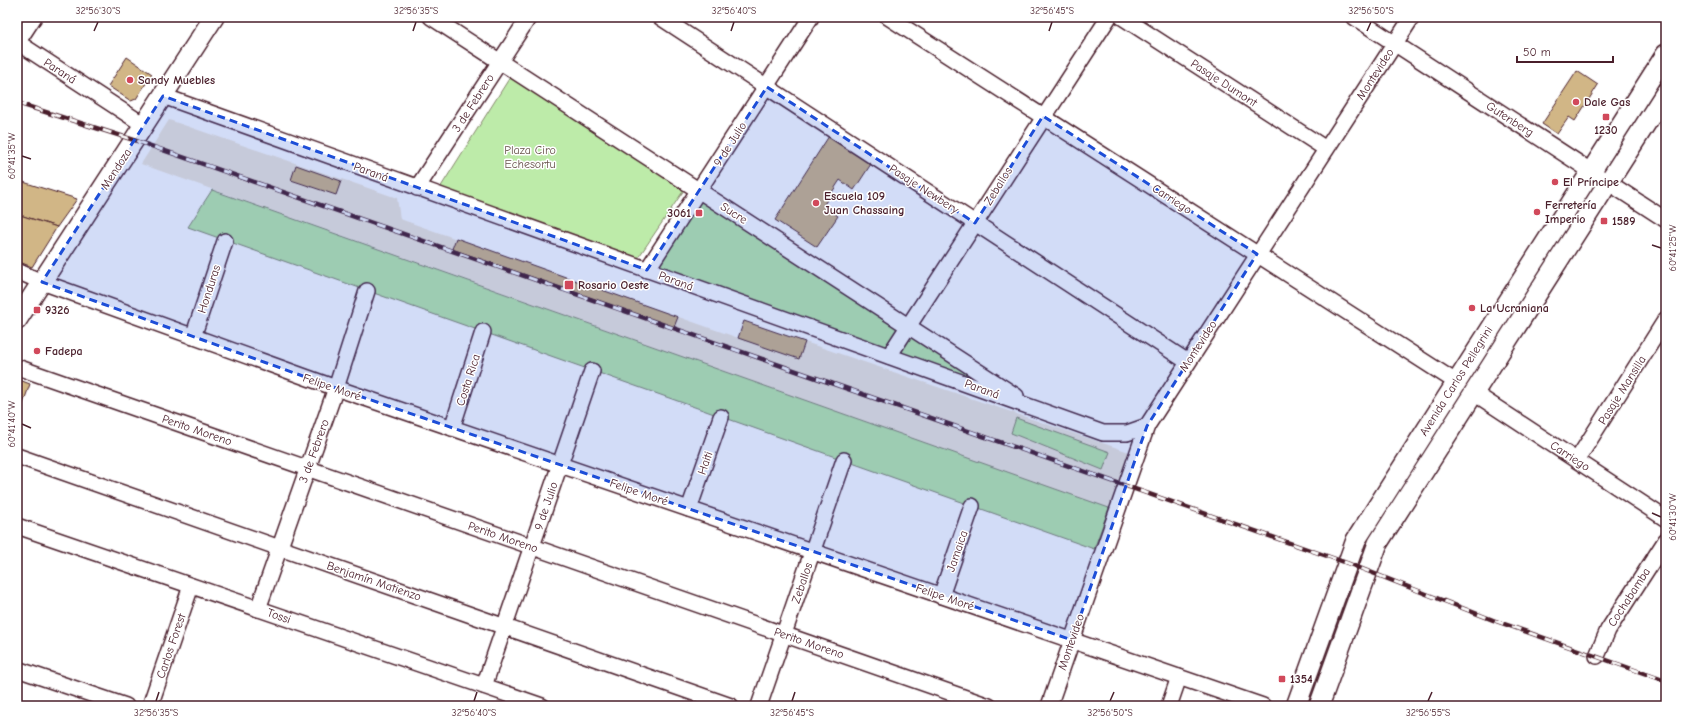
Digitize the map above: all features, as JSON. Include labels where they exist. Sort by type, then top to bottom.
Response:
[{"type":"main road","name":"Mendoza","points":[[17,320],[214,17]]},
{"type":"main road","name":"Avenida Carlos Pellegrini","points":[[1296,706],[1356,540],[1666,54]]},
{"type":"main road","name":"Avenida Carlos Pellegrini","points":[[1319,706],[1378,543],[1666,92]]},
{"type":"street","points":[[17,43],[34,17]]},
{"type":"street","name":"Sucre","points":[[431,17],[1037,409]]},
{"type":"street","name":"3 de Febrero","points":[[417,188],[529,17]]},
{"type":"street","name":"Pasaje Newbery","points":[[660,17],[1188,362]]},
{"type":"street","name":"9 de Julio","points":[[647,270],[700,191],[811,17]]},
{"type":"street","name":"Carriego","points":[[888,17],[1456,382]]},
{"type":"street","name":"Zeballos","points":[[889,356],[1043,116],[1109,17]]},
{"type":"street","name":"Pasaje Dumont","points":[[1122,17],[1326,149]]},
{"type":"street","name":"Gutenberg","points":[[1354,17],[1666,220]]},
{"type":"street","name":"Montevideo","points":[[1049,706],[1147,426],[1257,254],[1412,17]]},
{"type":"street","name":"Paraná","points":[[17,43],[144,125]]},
{"type":"street","name":"Paraná","points":[[163,96],[1103,433],[1127,433],[1147,426]]},
{"type":"street","name":"Honduras","points":[[193,337],[225,241]]},
{"type":"street","name":"Felipe Moré","points":[[17,271],[42,282],[336,388],[1263,706]]},
{"type":"street","name":"3 de Febrero","points":[[258,609],[336,388],[367,291]]},
{"type":"street","name":"Pasaje Mansilla","points":[[1577,460],[1666,319]]},
{"type":"street","name":"Costa Rica","points":[[452,428],[483,332]]},
{"type":"street","name":"Perito Moreno","points":[[17,367],[989,706]]},
{"type":"street","name":"9 de Julio","points":[[484,686],[592,371]]},
{"type":"street","name":"Carriego","points":[[1474,393],[1666,519]]},
{"type":"street","name":"Haiti","points":[[689,509],[721,417]]},
{"type":"street","name":"Benjamín Matienzo","points":[[17,456],[731,706]]},
{"type":"street","name":"Zeballos","points":[[759,706],[844,460]]},
{"type":"street","name":"Jamaica","points":[[941,596],[972,506]]},
{"type":"street","name":"Tossi","points":[[17,526],[542,706]]},
{"type":"street","name":"Cochabamba","points":[[1597,656],[1608,630],[1666,540]]},
{"type":"street","name":"Carlos Forest","points":[[150,706],[191,586]]},
{"type":"street","points":[[17,669],[126,706]]},
{"type":"street","points":[[1169,706],[1179,677]]},
{"type":"highlighted area","points":[[767,87],[975,223],[1043,116],[1257,254],[1147,426],[1072,640],[336,388],[42,282],[163,96],[647,270]]},
{"type":"shaded area","points":[[169,120],[397,198],[400,219],[798,359],[805,342],[1129,452],[1109,508],[141,164]]},
{"type":"green space","name":"Plaza Ciro Echesortu","points":[[512,74],[684,190],[638,258],[440,188]]},
{"type":"green space","points":[[212,190],[1109,508],[1094,549],[188,227]]},
{"type":"green space","points":[[702,198],[902,325],[886,352],[657,269]]},
{"type":"green space","points":[[911,334],[1004,393],[897,355]]},
{"type":"green space","points":[[1016,418],[1110,452],[1103,470],[1011,433]]},
{"type":"building","name":"Sandy Muebles","points":[[127,57],[152,74],[136,99],[131,101],[108,86]]},
{"type":"building","points":[[1577,71],[1598,85],[1575,121],[1569,117],[1557,134],[1542,124]]},
{"type":"building","name":"Escuela 109 Juan Chassaing","points":[[829,136],[871,164],[854,190],[840,180],[823,206],[838,216],[817,247],[775,220]]},
{"type":"building","points":[[296,165],[341,181],[336,195],[291,180]]},
{"type":"building","points":[[17,180],[77,199],[57,227],[17,214]]},
{"type":"building","points":[[17,214],[57,227],[32,267],[17,261]]},
{"type":"building","points":[[456,238],[678,317],[674,327],[452,249]]},
{"type":"building","points":[[744,321],[805,342],[799,359],[738,338]]},
{"type":"building","points":[[17,379],[30,384],[19,415],[17,415]]},
{"type":"railway","points":[[17,103],[134,140],[1347,563],[1493,620],[1666,681]]},
{"type":"place","name":"Sandy Muebles","points":[[130,80]]},
{"type":"place","name":"Dale Gas","points":[[1576,102]]},
{"type":"place","name":"1230","points":[[1606,117]]},
{"type":"place","name":"El Príncipe","points":[[1555,182]]},
{"type":"place","name":"Escuela 109 Juan Chassaing","points":[[816,203]]},
{"type":"place","name":"Ferretería Imperio","points":[[1537,212]]},
{"type":"place","name":"3061","points":[[699,213]]},
{"type":"place","name":"1589","points":[[1604,221]]},
{"type":"place","name":"Rosario Oeste","points":[[569,285]]},
{"type":"place","name":"La Ucraniana","points":[[1472,308]]},
{"type":"place","name":"9326","points":[[37,310]]},
{"type":"place","name":"Fadepa","points":[[37,351]]},
{"type":"place","name":"1354","points":[[1282,679]]}]
